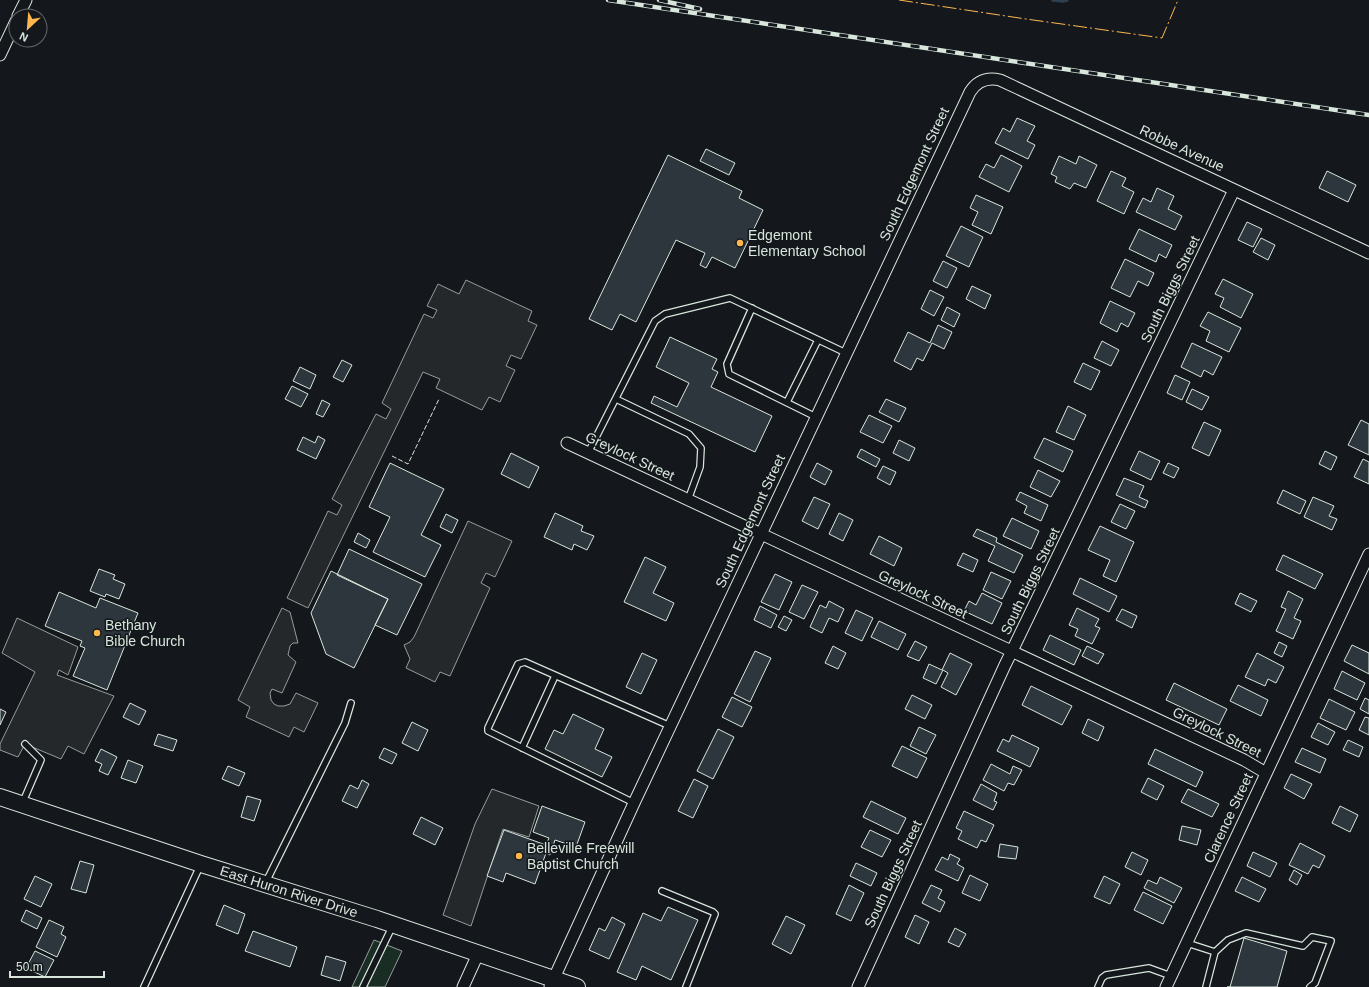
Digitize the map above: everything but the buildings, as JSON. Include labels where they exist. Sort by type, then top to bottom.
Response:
[{"type":"main road","name":"East Huron River Drive","points":[[0,797],[201,864],[393,925],[478,954],[551,983],[577,987]]},
{"type":"street","points":[[0,55],[8,38]]},
{"type":"street","name":"Robbe Avenue","points":[[981,81],[989,78],[1000,80],[1369,253]]},
{"type":"street","name":"South Edgemont Street","points":[[551,983],[670,726],[970,92],[973,87],[981,81]]},
{"type":"street","name":"South Biggs Street","points":[[858,987],[1001,672],[1234,190]]},
{"type":"street","name":"Greylock Street","points":[[567,443],[1244,760],[1266,773]]},
{"type":"street","name":"Clarence Street","points":[[1166,987],[1369,554]]},
{"type":"street","points":[[463,987],[478,954]]},
{"type":"lane","points":[[588,453],[655,321],[665,314],[730,298],[846,353]]},
{"type":"lane","points":[[752,308],[727,364],[730,374],[816,417]]},
{"type":"lane","points":[[786,402],[818,340]]},
{"type":"lane","points":[[616,399],[689,434],[701,448],[700,467],[688,500]]},
{"type":"lane","points":[[634,803],[491,733],[488,731],[488,728],[518,664],[526,662],[670,726]]},
{"type":"lane","points":[[522,748],[555,676]]},
{"type":"lane","points":[[265,884],[345,724],[351,703]]},
{"type":"lane","points":[[22,804],[41,760],[25,744]]},
{"type":"lane","points":[[144,987],[201,864]]},
{"type":"lane","points":[[662,891],[715,914],[686,987]]},
{"type":"lane","points":[[363,987],[393,925]]},
{"type":"lane","points":[[1206,987],[1215,952],[1228,940],[1246,934],[1303,946],[1312,937],[1331,942],[1314,983],[1310,987]]},
{"type":"lane","points":[[1187,943],[1215,952]]},
{"type":"lane","points":[[1098,987],[1102,978],[1106,975],[1149,968],[1171,976]]},
{"type":"green space","points":[[374,940],[402,951],[385,987],[352,987]]},
{"type":"shaded area","points":[[466,280],[532,311],[528,321],[537,325],[521,359],[511,355],[506,366],[515,370],[500,402],[489,397],[482,410],[436,388],[440,379],[423,372],[308,608],[287,598],[328,511],[337,515],[342,505],[332,499],[376,414],[386,419],[391,409],[382,403],[424,314],[433,318],[437,310],[427,306],[438,284],[459,294]]},
{"type":"shaded area","points":[[468,521],[512,541],[495,577],[486,573],[481,583],[490,588],[450,676],[440,672],[435,682],[406,668],[410,659],[404,645],[410,642],[414,637]]},
{"type":"shaded area","points":[[282,608],[290,612],[298,643],[293,643],[290,646],[288,655],[296,662],[282,693],[272,689],[270,693],[271,700],[278,706],[284,706],[290,704],[296,693],[318,703],[304,732],[294,727],[289,737],[246,717],[250,707],[238,700]]},
{"type":"shaded area","points":[[17,618],[78,647],[68,675],[59,670],[57,675],[114,696],[84,754],[68,746],[61,759],[25,744],[18,757],[0,750],[0,744],[35,672],[2,653]]},
{"type":"shaded area","points":[[492,789],[539,806],[529,837],[503,829],[471,926],[443,915],[475,824]]},
{"type":"waterway","points":[[1053,0],[1067,0]]},
{"type":"railway","points":[[608,0],[1369,115]]},
{"type":"railway","points":[[659,0],[700,9]]},
{"type":"fence","points":[[392,456],[408,464],[439,399]]},
{"type":"power","points":[[899,0],[1162,38],[1178,0]]},
{"type":"place","name":"Edgemont Elementary School","points":[[740,243]]},
{"type":"place","name":"Bethany Bible Church","points":[[97,633]]},
{"type":"place","name":"Belleville Freewill Baptist Church","points":[[519,856]]}]
